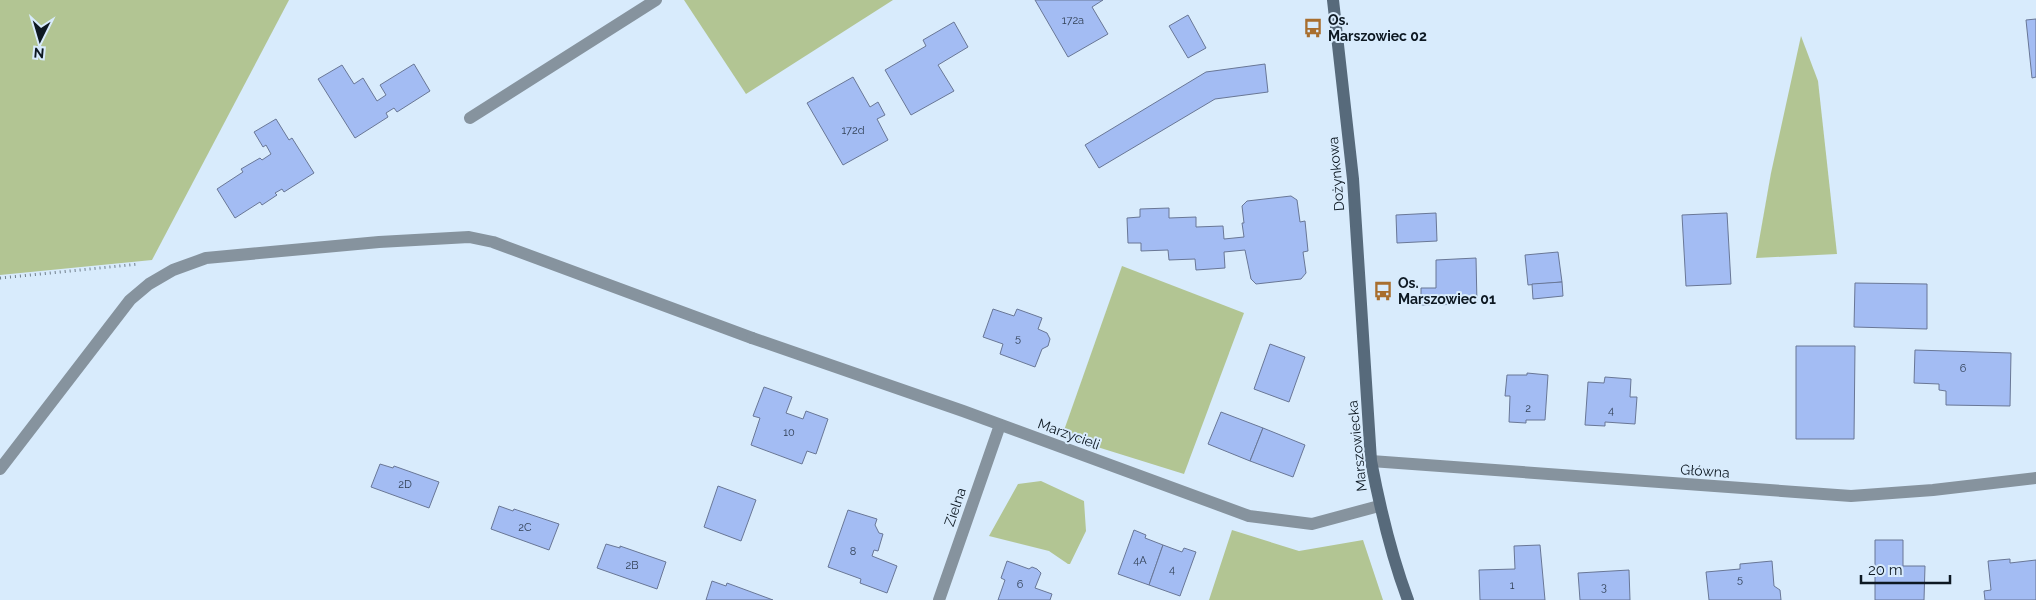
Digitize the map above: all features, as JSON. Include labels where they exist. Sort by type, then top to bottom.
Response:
[{"type":"street","points":[[470,118],[656,0]]},
{"type":"street","name":"Dożynkowa","points":[[1333,0],[1353,179],[1364,345]]},
{"type":"street","name":"Marzycieli","points":[[0,469],[130,300],[149,284],[173,270],[206,258],[379,242],[469,237],[493,242],[752,338],[1000,425],[1249,516],[1312,524],[1379,506]]},
{"type":"street","name":"Marszowiecka","points":[[1364,345],[1371,461],[1379,506],[1408,600]]},
{"type":"street","name":"Zielna","points":[[939,600],[1000,425]]},
{"type":"street","name":"Główna","points":[[1371,461],[1851,496],[1933,490],[2036,478]]},
{"type":"path","points":[[0,278],[140,264]]},
{"type":"green space","points":[[0,0],[289,0],[152,260],[0,275]]},
{"type":"green space","points":[[684,0],[893,0],[746,94]]},
{"type":"green space","points":[[1801,36],[1818,81],[1837,254],[1756,258],[1771,173]]},
{"type":"green space","points":[[1122,266],[1244,313],[1184,474],[1062,436]]},
{"type":"green space","points":[[1041,481],[1084,501],[1086,531],[1070,564],[1049,551],[989,536],[1018,484]]},
{"type":"green space","points":[[1232,530],[1299,551],[1363,540],[1383,600],[1209,600]]},
{"type":"building","points":[[1035,0],[1103,0],[1092,7],[1108,34],[1068,57]]},
{"type":"building","points":[[1188,15],[1206,48],[1188,58],[1169,26]]},
{"type":"building","points":[[2036,19],[2036,77],[2032,78],[2026,20]]},
{"type":"building","points":[[954,22],[968,47],[938,65],[954,91],[911,115],[885,70],[926,46],[923,40]]},
{"type":"building","points":[[414,64],[430,91],[397,112],[394,108],[386,113],[388,117],[355,138],[318,79],[342,65],[354,84],[363,78],[377,101],[386,95],[380,85]]},
{"type":"building","points":[[1265,64],[1268,92],[1215,99],[1099,168],[1085,145],[1206,72]]},
{"type":"building","points":[[853,77],[870,107],[878,102],[885,115],[877,119],[888,140],[843,165],[807,103]]},
{"type":"building","points":[[276,119],[289,140],[292,138],[314,173],[284,192],[282,189],[275,193],[277,195],[262,205],[260,202],[235,218],[217,189],[243,172],[241,169],[271,154],[266,145],[263,147],[254,132]]},
{"type":"building","points":[[1291,196],[1297,200],[1300,222],[1305,221],[1308,251],[1303,252],[1306,273],[1301,279],[1256,284],[1251,279],[1245,250],[1224,252],[1225,268],[1196,270],[1195,259],[1169,260],[1168,250],[1141,251],[1141,243],[1128,243],[1127,218],[1140,217],[1140,209],[1169,208],[1169,218],[1196,217],[1196,227],[1223,226],[1224,239],[1244,237],[1242,206],[1247,201]]},
{"type":"building","points":[[1436,213],[1437,241],[1397,243],[1396,215]]},
{"type":"building","points":[[1727,213],[1731,284],[1686,286],[1682,215]]},
{"type":"building","points":[[1558,252],[1562,282],[1528,285],[1525,255]]},
{"type":"building","points":[[1476,258],[1477,304],[1421,305],[1421,288],[1436,288],[1436,260]]},
{"type":"building","points":[[1562,282],[1563,296],[1533,299],[1532,284]]},
{"type":"building","points":[[1855,283],[1927,284],[1927,329],[1854,327]]},
{"type":"building","points":[[993,309],[1014,316],[1017,309],[1042,318],[1038,329],[1047,333],[1050,339],[1048,346],[1042,349],[1035,367],[1000,354],[1003,344],[983,337]]},
{"type":"building","points":[[1270,344],[1305,357],[1289,402],[1254,389]]},
{"type":"building","points":[[1796,346],[1855,346],[1854,439],[1796,439]]},
{"type":"building","points":[[1915,350],[2011,353],[2010,406],[1946,405],[1946,391],[1939,390],[1939,384],[1914,383]]},
{"type":"building","points":[[1527,373],[1548,375],[1545,420],[1526,420],[1526,423],[1509,422],[1510,396],[1505,396],[1507,375],[1527,375]]},
{"type":"building","points":[[1605,377],[1631,379],[1630,397],[1637,397],[1635,424],[1605,422],[1605,426],[1585,425],[1588,382],[1604,383]]},
{"type":"building","points":[[764,387],[792,397],[786,413],[803,419],[806,411],[828,419],[816,454],[807,451],[802,464],[751,445],[760,418],[753,416]]},
{"type":"building","points":[[1221,412],[1263,428],[1250,461],[1208,444]]},
{"type":"building","points":[[1263,428],[1305,445],[1293,477],[1250,461]]},
{"type":"building","points":[[380,464],[393,468],[394,466],[439,482],[429,508],[371,487]]},
{"type":"building","points":[[718,486],[756,500],[741,541],[704,527]]},
{"type":"building","points":[[499,506],[559,524],[549,550],[491,529]]},
{"type":"building","points":[[848,510],[877,519],[875,525],[879,533],[883,534],[878,551],[874,550],[872,556],[897,566],[887,593],[860,583],[861,579],[828,567]]},
{"type":"building","points":[[1134,530],[1146,535],[1145,538],[1163,545],[1149,585],[1118,574]]},
{"type":"building","points":[[1875,540],[1903,540],[1903,566],[1925,566],[1924,600],[1875,600]]},
{"type":"building","points":[[606,544],[620,548],[620,546],[666,562],[657,589],[597,568]]},
{"type":"building","points":[[1163,545],[1182,552],[1184,548],[1196,552],[1180,596],[1149,585]]},
{"type":"building","points":[[1540,545],[1545,600],[1480,600],[1479,570],[1515,569],[1514,546]]},
{"type":"building","points":[[2010,559],[2010,563],[2036,560],[2036,600],[1985,600],[1984,591],[1991,590],[1988,561]]},
{"type":"building","points":[[1007,561],[1029,569],[1032,567],[1037,569],[1041,573],[1035,588],[1052,594],[1050,600],[998,600],[1005,580],[1001,578]]},
{"type":"building","points":[[1772,561],[1774,586],[1780,590],[1781,600],[1709,600],[1706,572],[1740,569],[1740,564]]},
{"type":"building","points":[[1629,570],[1630,600],[1580,600],[1578,573]]},
{"type":"building","points":[[712,581],[726,586],[727,583],[773,600],[706,600]]},
{"type":"place","name":"Os. Marszowiec 02","points":[[1313,28]]},
{"type":"place","name":"Os. Marszowiec 01","points":[[1383,291]]}]
